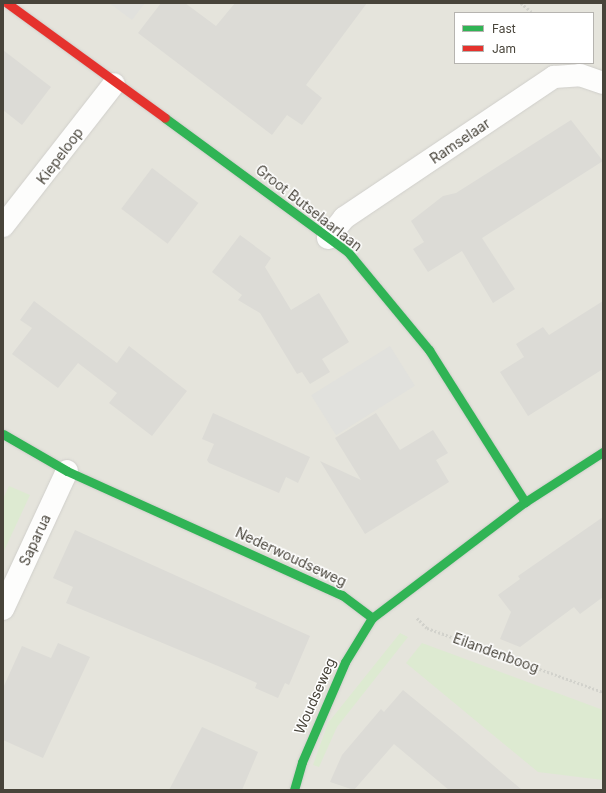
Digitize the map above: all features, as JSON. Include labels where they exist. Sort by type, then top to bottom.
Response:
[{"type":"street","name":"Groot Butselaarlaan","points":[[7,3],[114,84],[348,252],[429,350],[525,502]]},
{"type":"street","name":"Ramselaar","points":[[328,238],[344,218],[554,77],[580,75],[603,83]]},
{"type":"street","name":"Kiepeloop","points":[[3,226],[28,198],[114,84]]},
{"type":"street","name":"Nederwoudseweg","points":[[3,434],[68,471],[342,595],[372,618]]},
{"type":"street","points":[[372,618],[525,502],[603,452]]},
{"type":"street","name":"Saparua","points":[[3,609],[68,471]]},
{"type":"street","name":"Woudseweg","points":[[294,790],[302,762],[345,662],[372,618]]},
{"type":"path","points":[[521,3],[532,12]]},
{"type":"path","name":"Eilandenboog","points":[[397,599],[428,628],[603,692]]},
{"type":"shaded area","points":[[3,3],[603,3],[603,790],[3,790]]},
{"type":"shaded area","points":[[109,3],[145,3],[132,20]]},
{"type":"shaded area","points":[[390,346],[415,386],[336,435],[311,395]]},
{"type":"green space","points":[[9,486],[30,495],[3,553],[3,499]]},
{"type":"green space","points":[[400,633],[408,637],[337,727],[319,767],[313,765],[328,723]]},
{"type":"green space","points":[[422,643],[603,710],[603,780],[538,772],[406,663]]},
{"type":"building","points":[[161,3],[185,3],[216,26],[235,3],[367,3],[306,85],[322,98],[302,125],[287,115],[272,135],[138,33]]},
{"type":"building","points":[[3,50],[51,87],[22,125],[3,110]]},
{"type":"building","points":[[571,120],[603,161],[482,238],[515,289],[493,303],[462,251],[428,272],[413,249],[424,242],[411,221],[443,196],[456,193]]},
{"type":"building","points":[[152,168],[198,203],[168,244],[121,209]]},
{"type":"building","points":[[240,235],[271,258],[265,267],[291,310],[319,293],[349,342],[322,359],[330,372],[310,384],[302,372],[297,374],[260,313],[238,300],[242,295],[212,272]]},
{"type":"building","points":[[34,301],[117,363],[129,346],[187,391],[152,436],[109,403],[117,393],[78,363],[58,388],[12,354],[32,328],[20,320]]},
{"type":"building","points":[[603,301],[603,369],[528,416],[500,372],[524,357],[516,344],[543,327],[549,335]]},
{"type":"building","points":[[213,413],[310,457],[298,483],[286,477],[279,493],[209,463],[207,460],[214,444],[202,439]]},
{"type":"building","points":[[376,413],[400,450],[433,430],[448,453],[436,460],[449,482],[365,534],[320,461],[361,480],[335,438]]},
{"type":"building","points":[[603,517],[603,597],[580,614],[574,607],[520,647],[500,639],[511,612],[498,595],[520,579],[518,576]]},
{"type":"building","points":[[75,530],[310,636],[289,685],[285,683],[278,698],[255,688],[257,683],[66,603],[73,587],[53,578]]},
{"type":"building","points":[[58,643],[90,657],[43,758],[3,740],[3,688],[22,646],[51,658]]},
{"type":"building","points":[[403,690],[522,790],[449,790],[394,744],[354,790],[330,782],[342,755],[381,709],[384,712]]},
{"type":"building","points":[[202,727],[258,752],[242,790],[169,790]]},
{"type":"traffic: fast","points":[[165,118],[348,252],[429,350],[525,502]]},
{"type":"traffic: fast","points":[[3,434],[67,471],[342,595],[372,618]]},
{"type":"traffic: fast","points":[[294,790],[302,762],[345,662],[372,618],[525,502],[603,452]]},
{"type":"traffic: jam","points":[[7,3],[165,118]]}]
